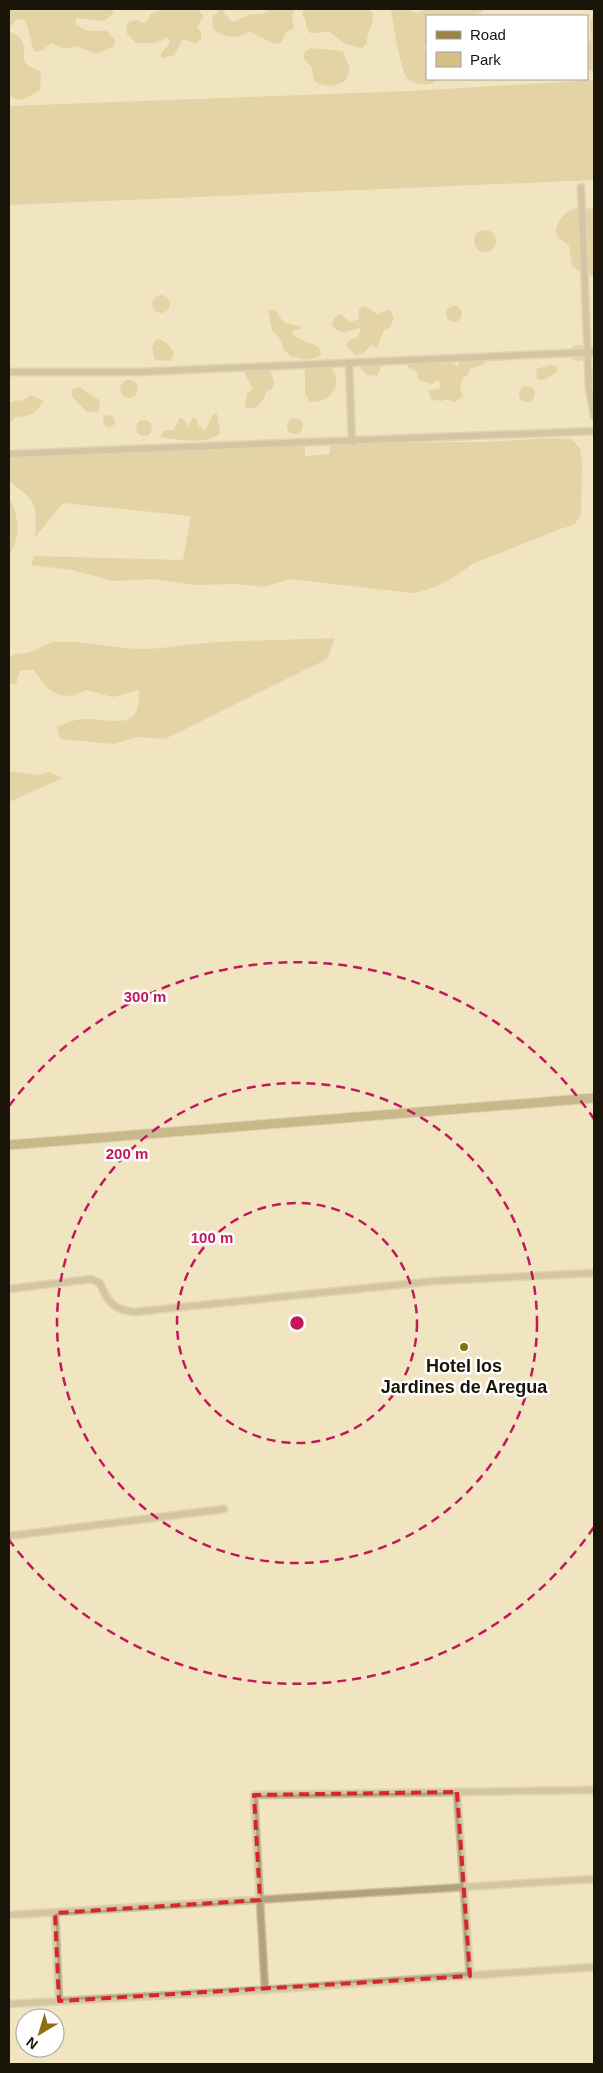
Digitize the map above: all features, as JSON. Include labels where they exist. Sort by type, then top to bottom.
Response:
[{"type":"street","points":[[582,186],[586,352],[588,389],[594,416]]},
{"type":"street","points":[[9,372],[138,372],[594,352]]},
{"type":"street","points":[[349,363],[352,442]]},
{"type":"street","points":[[9,454],[594,431]]},
{"type":"street","points":[[9,1145],[594,1098]]},
{"type":"street","points":[[9,1289],[90,1279],[100,1283],[110,1303],[121,1309],[134,1312],[435,1281],[594,1273]]},
{"type":"street","points":[[9,1536],[224,1509]]},
{"type":"street","points":[[265,1990],[254,1795],[594,1790]]},
{"type":"street","points":[[457,1792],[470,1976]]},
{"type":"street","points":[[9,1915],[594,1879]]},
{"type":"street","points":[[55,1912],[59,2001]]},
{"type":"street","points":[[9,2004],[265,1990],[594,1967]]},
{"type":"highlighted area","points":[[457,1792],[470,1976],[59,2001],[55,1913],[260,1900],[254,1795]]},
{"type":"green space","points":[[9,9],[16,11],[20,9],[111,9],[114,13],[104,21],[76,18],[76,25],[88,31],[107,31],[115,40],[114,46],[96,54],[77,46],[64,49],[52,43],[41,51],[34,52],[27,25],[23,19],[16,20],[9,29]]},
{"type":"green space","points":[[161,9],[197,9],[204,16],[197,27],[201,32],[201,39],[196,43],[183,39],[174,55],[161,59],[161,53],[170,43],[168,37],[156,43],[136,43],[127,34],[126,26],[130,21],[137,20],[142,23],[148,20],[151,14]]},
{"type":"green space","points":[[218,9],[226,9],[224,13],[233,22],[251,14],[263,14],[269,11],[268,9],[295,9],[292,16],[294,29],[287,31],[281,42],[274,44],[249,31],[240,36],[226,36],[213,29],[212,16],[218,13]]},
{"type":"green space","points":[[304,9],[366,9],[373,13],[367,44],[362,48],[345,44],[330,32],[310,33],[306,28],[306,20],[302,15]]},
{"type":"green space","points":[[391,9],[410,9],[417,13],[426,9],[485,9],[476,15],[426,15],[426,44],[423,49],[426,50],[426,80],[436,80],[433,84],[419,84],[407,78],[397,45]]},
{"type":"green space","points":[[594,12],[594,71],[588,69],[588,44],[592,38],[590,22]]},
{"type":"green space","points":[[9,31],[18,36],[23,42],[26,64],[41,71],[40,90],[20,100],[13,98],[9,94]]},
{"type":"green space","points":[[311,48],[343,51],[350,69],[346,80],[330,86],[314,81],[312,68],[303,58],[305,51]]},
{"type":"green space","points":[[594,80],[594,180],[9,205],[9,106],[411,91]]},
{"type":"green space","points":[[578,207],[594,209],[594,276],[583,274],[572,266],[569,246],[558,237],[556,231],[563,216]]},
{"type":"green space","points":[[485,230],[493,233],[496,241],[493,249],[485,252],[477,249],[474,241],[477,233]]},
{"type":"green space","points":[[161,295],[167,298],[170,304],[167,310],[161,313],[155,310],[152,304],[155,298]]},
{"type":"green space","points":[[365,306],[378,315],[383,311],[390,310],[394,318],[390,327],[384,330],[377,348],[371,345],[362,354],[355,355],[346,345],[349,340],[358,337],[361,328],[342,332],[338,331],[332,324],[334,318],[340,314],[350,322],[359,319],[359,309]]},
{"type":"green space","points":[[451,306],[457,306],[462,311],[460,320],[451,322],[446,317],[446,311]]},
{"type":"green space","points":[[268,310],[275,310],[284,323],[300,326],[302,328],[293,331],[293,334],[317,346],[320,349],[321,355],[309,360],[292,357],[284,350],[279,337],[272,330]]},
{"type":"green space","points":[[157,339],[168,344],[172,350],[174,355],[171,361],[155,360],[152,347]]},
{"type":"green space","points":[[578,345],[586,353],[578,361],[570,353]]},
{"type":"green space","points":[[365,358],[386,358],[389,363],[381,367],[377,376],[367,375],[360,368],[359,361]]},
{"type":"green space","points":[[486,359],[486,363],[470,369],[468,375],[463,378],[460,387],[463,396],[455,402],[445,399],[442,401],[432,400],[428,391],[441,388],[439,379],[432,384],[419,380],[416,371],[408,366],[412,361],[444,364],[450,362],[458,367],[459,360]]},
{"type":"green space","points":[[327,364],[333,370],[336,377],[334,389],[325,399],[318,402],[310,402],[305,394],[305,366]]},
{"type":"green space","points":[[550,365],[556,366],[557,372],[544,380],[537,379],[536,369]]},
{"type":"green space","points":[[270,369],[274,383],[272,389],[266,392],[264,399],[255,408],[245,408],[247,393],[253,389],[243,370]]},
{"type":"green space","points":[[129,380],[135,383],[138,389],[135,395],[129,398],[123,395],[120,389],[123,383]]},
{"type":"green space","points":[[527,386],[535,394],[527,402],[519,394]]},
{"type":"green space","points":[[79,387],[99,400],[100,408],[97,412],[87,412],[72,397],[71,390]]},
{"type":"green space","points":[[31,395],[43,400],[43,403],[32,414],[16,417],[9,424],[9,402],[23,400]]},
{"type":"green space","points":[[214,413],[217,414],[220,433],[215,437],[192,441],[160,437],[164,431],[174,430],[179,419],[182,418],[188,426],[193,418],[196,418],[199,426],[205,430]]},
{"type":"green space","points":[[109,415],[115,421],[109,427],[103,421]]},
{"type":"green space","points":[[295,418],[303,426],[295,434],[287,426]]},
{"type":"green space","points":[[141,420],[147,420],[152,425],[150,434],[141,436],[136,431],[136,425]]},
{"type":"green space","points":[[571,439],[580,448],[582,462],[581,515],[574,525],[472,564],[444,583],[412,593],[290,579],[264,587],[237,584],[195,585],[154,579],[113,581],[72,570],[31,565],[34,556],[183,560],[191,516],[63,503],[35,537],[36,516],[33,504],[25,494],[9,481],[9,453],[200,444],[305,446],[305,456],[330,454],[329,443],[479,442]]},
{"type":"green space","points":[[9,498],[17,519],[17,534],[13,549],[9,555]]},
{"type":"green space","points":[[335,638],[327,659],[165,739],[138,737],[113,744],[60,739],[57,726],[73,721],[94,719],[123,721],[130,718],[135,713],[139,704],[139,690],[113,697],[86,690],[72,696],[59,695],[48,689],[33,669],[20,671],[16,684],[9,684],[9,657],[31,652],[55,642],[79,642],[149,649],[222,642]]},
{"type":"green space","points":[[9,771],[38,775],[50,772],[63,778],[9,802]]},
{"type":"place","name":"Hotel los Jardines de Aregua","points":[[464,1347]]}]
